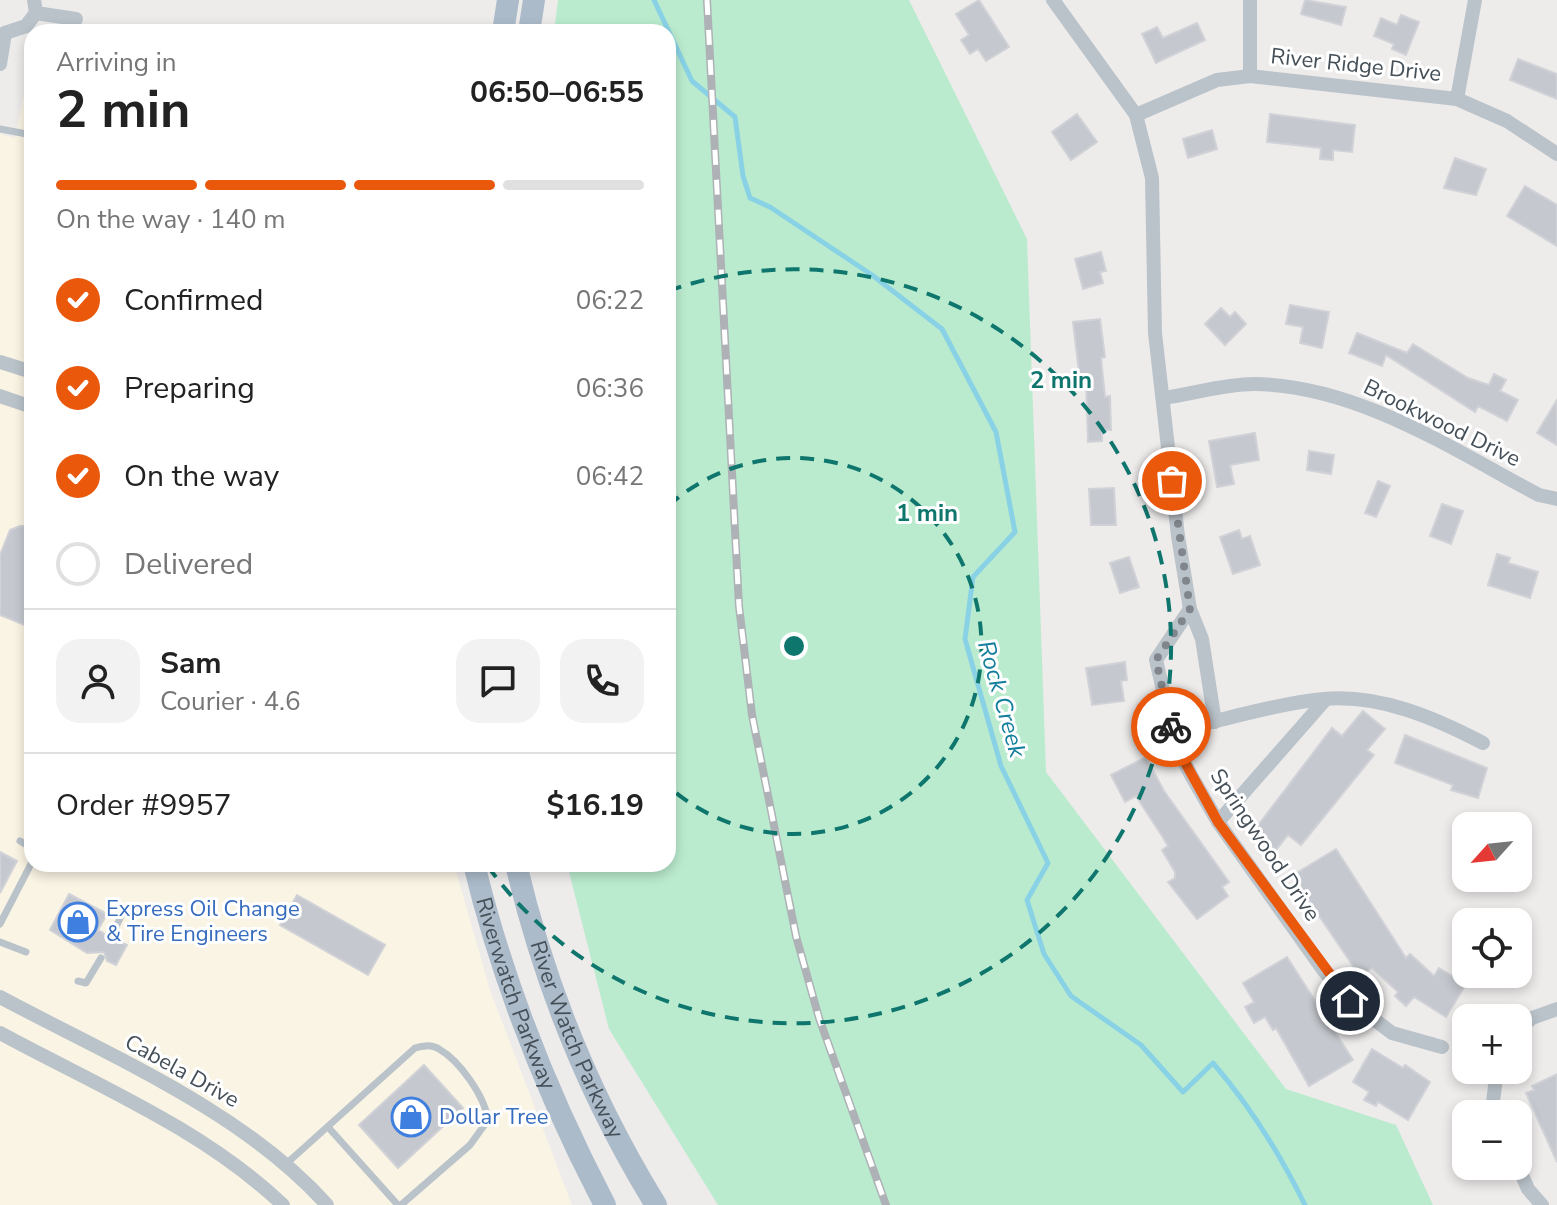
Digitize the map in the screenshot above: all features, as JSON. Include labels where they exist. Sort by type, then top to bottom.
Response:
[{"type":"main road","points":[[504,24],[508,0]]},
{"type":"main road","points":[[530,24],[534,0]]},
{"type":"main road","name":"Riverwatch Parkway","points":[[476,872],[524,1027],[562,1120],[605,1205]]},
{"type":"main road","name":"River Watch Parkway","points":[[519,872],[578,1056],[620,1146],[656,1205]]},
{"type":"street","points":[[1053,0],[1136,115],[1152,178],[1155,333],[1190,609],[1202,639],[1215,722]]},
{"type":"street","name":"River Ridge Drive","points":[[1250,0],[1250,76]]},
{"type":"street","name":"River Ridge Drive","points":[[1457,99],[1475,0]]},
{"type":"street","points":[[35,6],[76,19]]},
{"type":"street","points":[[0,64],[2,30],[24,26]]},
{"type":"street","name":"River Ridge Drive","points":[[1136,115],[1217,80],[1250,76],[1457,99],[1507,121],[1557,154]]},
{"type":"street","points":[[0,362],[24,370]]},
{"type":"street","name":"Brookwood Drive","points":[[1163,398],[1254,384],[1333,396],[1418,430],[1539,495],[1557,499]]},
{"type":"street","points":[[0,396],[24,404]]},
{"type":"street","name":"Springwood Drive","points":[[1190,609],[1156,660],[1172,731],[1181,756],[1218,822],[1350,1001],[1392,1033],[1442,1047]]},
{"type":"street","points":[[1218,822],[1326,699]]},
{"type":"street","points":[[1172,731],[1326,699],[1379,703],[1432,717],[1483,743]]},
{"type":"street","name":"Cabela Drive","points":[[0,997],[225,1120],[286,1165],[327,1205]]},
{"type":"street","points":[[1532,1018],[1557,1009]]},
{"type":"street","points":[[0,1033],[198,1140],[246,1173],[283,1205]]},
{"type":"street","points":[[1524,1180],[1542,1205]]},
{"type":"lane","points":[[0,129],[24,134]]},
{"type":"lane","points":[[20,841],[24,843]]},
{"type":"lane","points":[[0,924],[27,872]]},
{"type":"lane","points":[[111,937],[124,910]]},
{"type":"lane","points":[[0,942],[26,952]]},
{"type":"lane","points":[[78,981],[86,983],[101,958]]},
{"type":"lane","points":[[286,1165],[415,1048],[428,1045],[440,1049],[482,1095],[488,1120],[470,1145],[399,1205],[328,1127]]},
{"type":"shaded area","points":[[24,95],[24,872],[456,872],[490,990],[572,1205],[0,1205],[0,134],[15,138]]},
{"type":"green space","points":[[558,0],[909,0],[1027,239],[1046,772],[1286,1089],[1396,1125],[1433,1205],[718,1205],[609,1029],[569,872],[676,872],[676,24],[555,24]]},
{"type":"building","points":[[979,0],[1009,47],[986,61],[978,49],[970,54],[961,40],[969,35],[956,14]]},
{"type":"building","points":[[1305,0],[1346,7],[1341,25],[1301,14]]},
{"type":"building","points":[[1401,15],[1419,22],[1406,55],[1392,49],[1394,44],[1374,36],[1381,18],[1397,25]]},
{"type":"building","points":[[1197,23],[1205,40],[1156,63],[1142,34],[1157,27],[1163,38]]},
{"type":"building","points":[[1518,59],[1557,74],[1557,99],[1510,80]]},
{"type":"building","points":[[1077,114],[1097,142],[1071,160],[1052,132]]},
{"type":"building","points":[[1270,114],[1355,125],[1352,152],[1333,150],[1333,160],[1320,159],[1321,148],[1267,142]]},
{"type":"building","points":[[1212,130],[1217,149],[1188,158],[1183,139]]},
{"type":"building","points":[[1455,158],[1486,169],[1476,195],[1444,188]]},
{"type":"building","points":[[1525,186],[1557,205],[1557,246],[1507,216]]},
{"type":"building","points":[[1101,252],[1106,271],[1100,272],[1103,283],[1083,289],[1075,259]]},
{"type":"building","points":[[1290,305],[1329,312],[1322,348],[1300,343],[1303,327],[1286,324]]},
{"type":"building","points":[[1221,308],[1230,317],[1235,312],[1246,324],[1225,345],[1205,324]]},
{"type":"building","points":[[1100,319],[1105,357],[1101,358],[1105,397],[1110,396],[1111,430],[1102,430],[1102,441],[1088,442],[1086,381],[1080,381],[1073,322]]},
{"type":"building","points":[[1357,333],[1407,353],[1413,344],[1468,378],[1489,385],[1494,374],[1506,380],[1500,391],[1518,400],[1507,421],[1478,406],[1475,412],[1386,355],[1382,366],[1349,353]]},
{"type":"building","points":[[1557,400],[1557,445],[1537,433]]},
{"type":"building","points":[[1255,433],[1259,460],[1230,465],[1234,484],[1217,487],[1209,441]]},
{"type":"building","points":[[1309,451],[1334,455],[1331,474],[1307,470]]},
{"type":"building","points":[[1378,481],[1390,486],[1376,517],[1365,513]]},
{"type":"building","points":[[1114,488],[1116,525],[1091,525],[1089,489]]},
{"type":"building","points":[[1442,504],[1463,511],[1451,544],[1430,536]]},
{"type":"building","points":[[24,526],[24,625],[0,615],[0,555],[10,530]]},
{"type":"building","points":[[1239,530],[1242,539],[1250,536],[1260,565],[1233,574],[1220,537]]},
{"type":"building","points":[[1497,554],[1510,558],[1508,563],[1538,572],[1530,598],[1488,585]]},
{"type":"building","points":[[1129,557],[1139,587],[1120,593],[1110,563]]},
{"type":"building","points":[[1125,662],[1127,680],[1121,681],[1124,701],[1092,705],[1086,668]]},
{"type":"building","points":[[1363,711],[1385,729],[1367,750],[1374,755],[1301,845],[1288,835],[1276,850],[1253,832],[1332,728],[1342,736]]},
{"type":"building","points":[[1405,735],[1487,768],[1478,798],[1451,790],[1453,785],[1395,763]]},
{"type":"building","points":[[1146,757],[1164,791],[1229,882],[1222,887],[1228,896],[1197,919],[1168,882],[1175,878],[1175,872],[1162,850],[1168,846],[1136,796],[1125,802],[1111,775]]},
{"type":"building","points":[[1336,849],[1406,958],[1410,954],[1434,976],[1439,968],[1452,976],[1452,988],[1464,988],[1446,1017],[1414,997],[1406,1006],[1395,996],[1398,992],[1372,968],[1360,976],[1293,875]]},
{"type":"building","points":[[0,852],[17,861],[0,893]]},
{"type":"building","name":"Express Oil Change & Tire Engineers","points":[[69,894],[107,914],[98,930],[105,934],[108,942],[117,940],[127,945],[116,965],[107,961],[104,952],[87,953],[50,930]]},
{"type":"building","points":[[297,895],[385,945],[368,975],[280,925]]},
{"type":"building","points":[[1287,957],[1353,1060],[1309,1086],[1276,1028],[1273,1030],[1265,1017],[1254,1023],[1245,1007],[1254,1002],[1243,983]]},
{"type":"building","points":[[1372,1049],[1403,1068],[1405,1065],[1430,1082],[1408,1120],[1378,1102],[1376,1106],[1364,1100],[1369,1092],[1353,1082]]},
{"type":"building","name":"Dollar Tree","points":[[424,1065],[463,1108],[398,1168],[359,1125]]},
{"type":"building","points":[[1557,1074],[1557,1162],[1532,1100],[1526,1093],[1534,1090],[1532,1086]]},
{"type":"waterway","name":"Rock Creek","points":[[654,0],[665,24]]},
{"type":"waterway","name":"Rock Creek","points":[[676,47],[692,81],[735,117],[743,176],[750,198],[770,207],[872,275],[942,329],[996,432],[1015,532],[973,577],[965,639],[1001,766],[1048,863],[1027,900],[1044,954],[1071,996],[1141,1045],[1183,1092],[1213,1063],[1264,1131],[1305,1205]]},
{"type":"railway","points":[[707,0],[739,606],[752,715],[796,936],[819,1018],[886,1205]]},
{"type":"way so far","points":[[1171,727],[1156,660],[1190,609],[1172,481]]},
{"type":"place","name":"Express Oil Change & Tire Engineers","points":[[78,922]]},
{"type":"place","name":"Dollar Tree","points":[[411,1117]]},
{"type":"route","points":[[1171,727],[1176,746],[1218,822],[1324,971],[1350,1001]]}]
